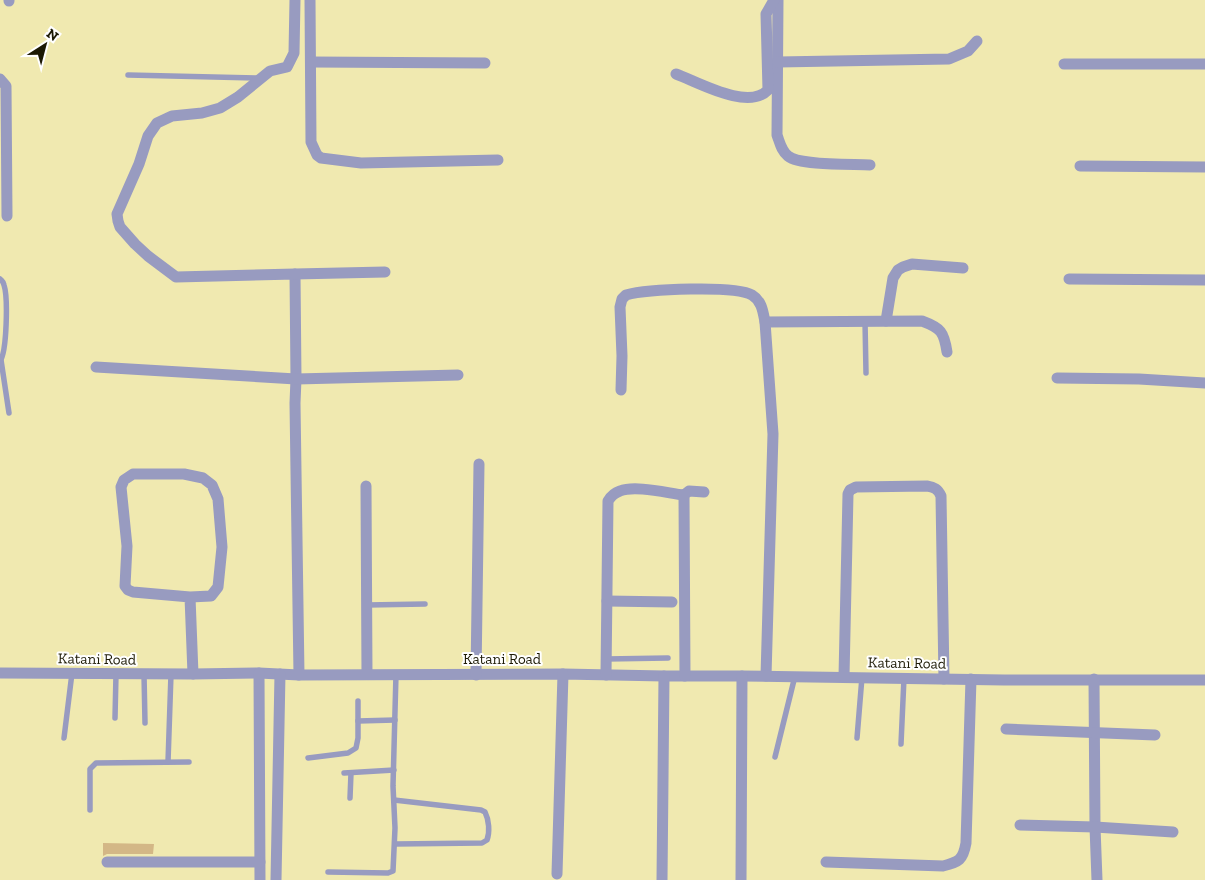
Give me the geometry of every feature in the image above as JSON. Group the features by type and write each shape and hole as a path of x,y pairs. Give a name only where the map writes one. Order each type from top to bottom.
{"street":[{"path":"295,0 294,53 287,67 270,71 238,97 220,108 202,113 172,116 157,123 148,136 139,164 120,206 117,214 118,222 148,256 176,277 384,272"},
{"path":"310,0 311,142 317,156 361,163 498,160"},
{"path":"676,74 697,81 717,91 736,96 751,98 763,95 768,90 766,14 774,0"},
{"path":"778,0 777,135 781,148 789,157 807,162 870,165"},
{"path":"778,62 949,59 968,51 978,41"},
{"path":"310,62 485,63"},
{"path":"1064,64 1205,64"},
{"path":"0,79 6,86 7,216"},
{"path":"1080,166 1205,167"},
{"path":"886,321 893,278 903,266 912,264 962,268"},
{"path":"295,274 299,675"},
{"path":"1069,279 1205,280"},
{"path":"621,390 620,307 622,299 626,295 669,290 742,291 753,296 761,304 765,322 773,434 766,676"},
{"path":"765,322 922,321 934,326 944,337 947,352"},
{"path":"96,367 296,378 458,375"},
{"path":"1057,378 1139,379 1205,383"},
{"path":"476,675 479,464"},
{"path":"133,474 184,474 203,478 212,485 218,499 222,547 218,587 211,596 190,597 132,592 126,586 126,546 121,487 124,480 133,474"},
{"path":"366,486 367,674"},
{"path":"844,677 848,494 850,490 856,487 927,486 938,490 941,496 944,679"},
{"path":"606,675 608,501 613,494 622,490 632,489 684,495 689,491 704,492"},
{"path":"684,495 685,676"},
{"path":"190,597 193,674"},
{"path":"607,601 672,602"},
{"name":"Katani Road","path":"0,672 116,674 259,673 299,675 564,674 1004,680 1205,680"},
{"path":"259,673 260,880"},
{"path":"276,880 280,674"},
{"path":"557,874 564,674"},
{"path":"662,880 664,676"},
{"path":"741,880 742,676"},
{"path":"826,862 943,866 960,860 966,843 971,679"},
{"path":"1094,679 1095,827 1098,880"},
{"path":"1006,729 1155,735"},
{"path":"1020,825 1173,832"},
{"path":"107,862 260,862"}],"lane":[{"path":"128,75 261,78"},
{"path":"0,279 4,284 6,294 5,350 0,360 9,413"},
{"path":"865,321 866,373"},
{"path":"367,605 425,604"},
{"path":"606,659 668,658"},
{"path":"64,738 72,673"},
{"path":"115,718 116,674"},
{"path":"144,674 145,723"},
{"path":"168,762 171,674"},
{"path":"328,872 388,873 393,871 395,844 396,674"},
{"path":"775,757 795,676"},
{"path":"857,738 862,677"},
{"path":"901,744 904,678"},
{"path":"308,758 348,753 356,748 358,738 358,701"},
{"path":"358,721 395,720"},
{"path":"90,810 90,769 96,763 190,762"},
{"path":"350,798 347,773 394,770"},
{"path":"394,800 486,812 489,836 482,843 395,844"}],"building":[{"path":"103,843 154,844 153,854 107,854 103,856"}]}
